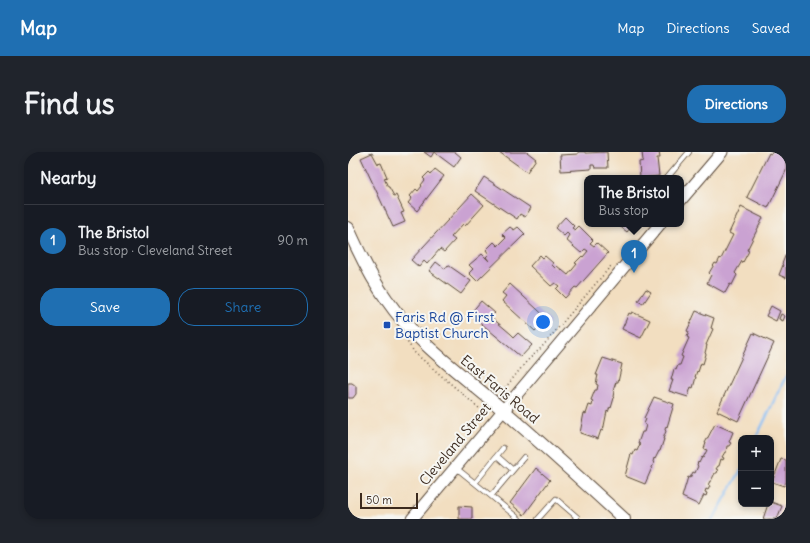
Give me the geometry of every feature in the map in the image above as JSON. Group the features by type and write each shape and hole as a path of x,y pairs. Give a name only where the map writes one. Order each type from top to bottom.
{"main road":[{"name":"East Faris Road","path":"348,228 360,255 375,281 387,300 402,319 437,355 503,410 624,519"}],"street":[{"path":"684,196 722,152"},
{"name":"Cleveland Street","path":"412,519 657,227"}],"lane":[{"path":"670,175 689,152"},
{"path":"475,483 503,448"},
{"path":"497,456 513,470"},
{"path":"491,496 524,457"},
{"path":"455,467 519,519"},
{"path":"538,519 556,499 577,517 575,519"}],"path":[{"path":"498,391 506,387 526,362 541,348 610,267 616,264"},
{"path":"401,332 415,353 480,410"}],"building":[{"path":"424,152 434,152 431,157"},
{"path":"434,152 455,152 461,157 454,167"},
{"path":"499,152 527,152 536,159 527,172"},
{"path":"578,152 607,152 608,168 595,168 594,165 591,165 591,169 561,171 560,155 578,154"},
{"path":"642,152 659,152 660,158 657,158 659,175 640,175 639,162 643,161"},
{"path":"772,152 786,152 786,171 768,208 747,197 769,153 771,154"},
{"path":"372,153 378,164 381,163 387,177 384,178 388,187 394,196 396,195 404,212 401,213 405,222 393,227 361,158"},
{"path":"435,169 444,176 417,211 408,203 412,198 410,196 416,189 418,191 422,186 421,185 425,180 423,178 429,172 431,174"},
{"path":"484,177 531,208 525,217 520,214 517,219 475,191"},
{"path":"472,194 484,205 465,226 463,224 451,237 455,240 444,252 440,249 427,264 424,261 419,267 411,260"},
{"path":"741,207 763,218 747,250 749,251 735,273 737,275 732,285 730,284 725,293 707,283 711,275 709,273 715,263 717,264 720,258 721,259 733,235 729,233"},
{"path":"565,217 574,226 572,228 575,230 579,226 593,240 590,243 594,246 597,243 608,253 577,288 575,287 565,298 556,289 559,286 555,283 551,286 530,266 540,255 543,258 545,256 553,263 552,265 555,268 557,266 568,275 577,264 575,263 588,251 585,249 581,253 566,240 569,235 567,233 564,236 555,228"},
{"path":"510,227 514,230 518,227 525,234 477,281 469,273 473,269 469,265 482,254 489,261 486,257 489,254 486,250 494,242 498,246 506,238 502,234"},
{"path":"621,227 631,227 627,232"},
{"path":"786,254 786,278 779,275"},
{"path":"436,262 445,269 448,265 471,281 461,294 429,271"},
{"path":"510,284 551,322 543,330 539,327 535,331 502,301 506,296 502,293"},
{"path":"646,289 651,292 643,304 638,301"},
{"path":"481,301 495,313 491,317 514,337 518,333 532,345 521,357 470,314"},
{"path":"771,306 780,311 776,321 766,316"},
{"path":"696,311 714,318 711,328 713,329 706,345 706,354 703,364 701,363 698,372 697,371 693,388 691,387 688,397 669,391 673,380 671,380 674,369 676,370 678,365 680,365 683,357 681,356 689,338 687,337 689,332 687,331"},
{"path":"632,312 650,320 641,338 622,329 629,313 631,314"},
{"path":"781,314 785,316 783,321 779,319"},
{"path":"753,333 774,343 738,421 717,411"},
{"path":"603,358 622,364 618,382 616,382 613,391 614,398 611,408 610,407 608,412 607,411 603,431 601,430 598,439 580,433 584,413 586,414 589,405 592,406 593,401 591,400 595,390 597,390 598,385 596,384 598,375 596,375"},
{"path":"348,383 352,383 356,386 356,394 353,398 348,398"},
{"path":"654,397 674,404 667,427 666,426 660,451 655,459 654,458 654,463 645,484 625,476 631,454 633,455 635,450 637,451 640,444 638,443 646,425 644,424 646,419 644,418"},
{"path":"715,424 733,432 729,442 731,443 727,446 726,452 722,457 724,458 723,460 721,459 719,466 716,469 718,470 717,473 715,473 710,481 708,485 710,486 705,492 707,493 706,496 704,495 699,505 682,497 688,477 690,478 693,472 695,473 698,462 699,463 702,457 703,458 707,450 704,449 705,443"},
{"path":"781,459 786,460 786,482 784,486 774,483 774,477"},
{"path":"536,468 550,480 524,515 510,503"},
{"path":"774,503 782,506 777,519 763,519 767,507 774,507"},
{"path":"459,506 472,507 472,519 459,519"}],"waterway":[{"path":"757,435 786,376"},
{"path":"712,519 740,471"}],"place":[{"name":"The Bristol","path":"634,273"},
{"name":"Faris Rd @ First Baptist Church","path":"387,325"}]}
